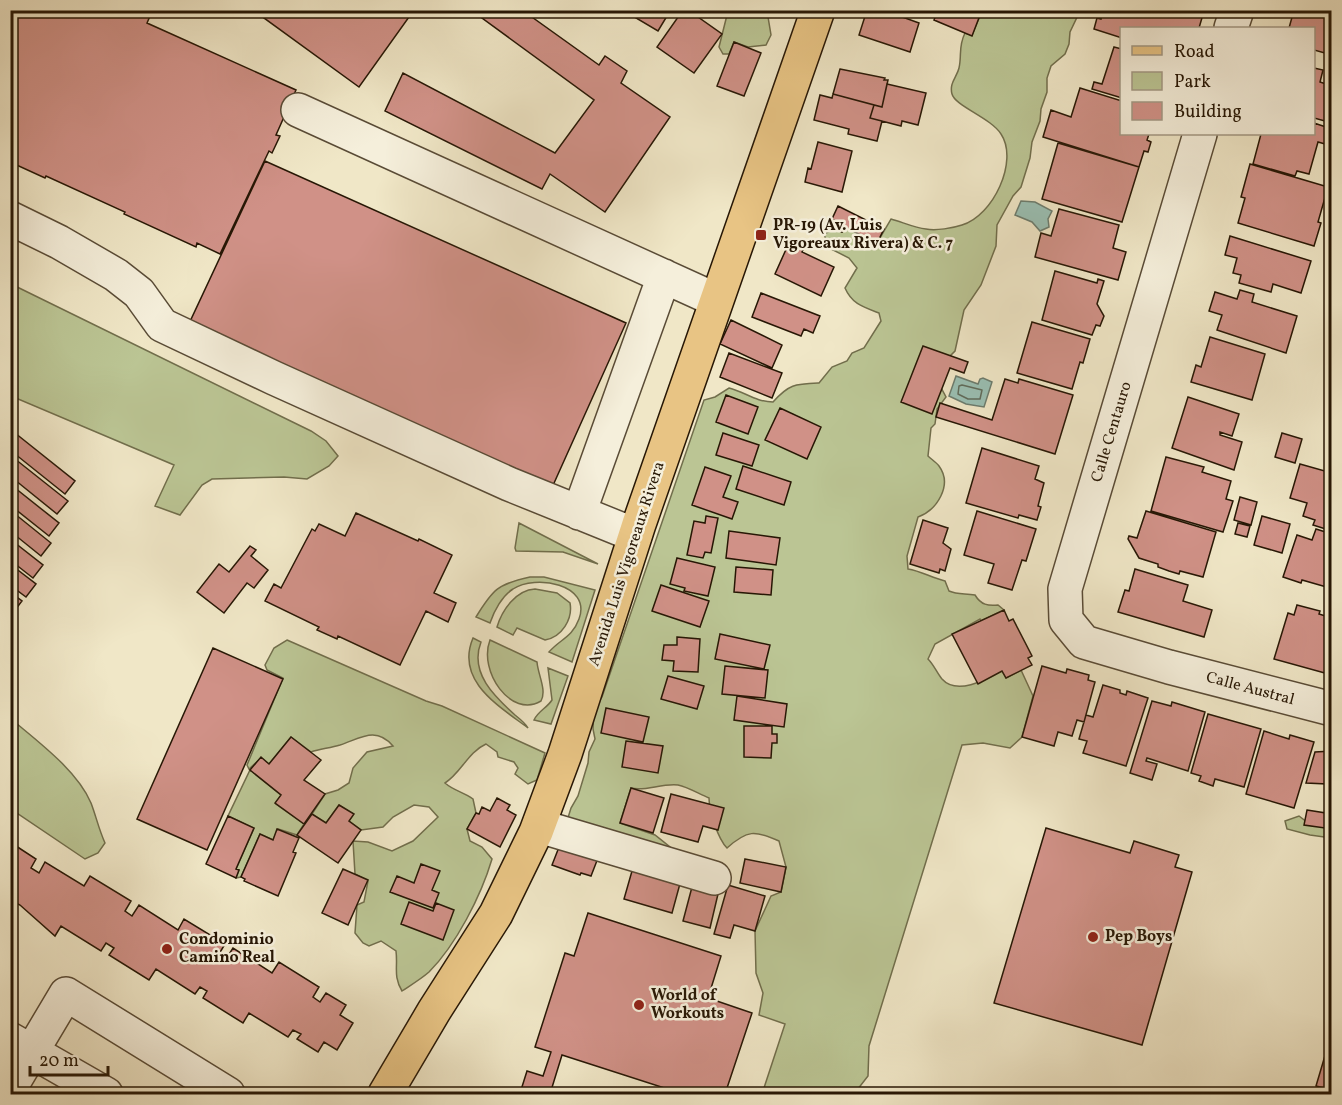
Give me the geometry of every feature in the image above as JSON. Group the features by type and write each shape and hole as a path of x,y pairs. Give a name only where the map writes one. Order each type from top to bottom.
{"main road":[{"name":"Avenida Luis Vigoreaux Rivera","path":"386,1095 434,1011 496,914 539,826 565,754 635,535 818,10"}],"street":[{"path":"1232,27 1237,10"},
{"path":"298,110 716,300"},
{"name":"Calle Centauro","path":"1168,667 1084,642 1066,620 1065,589 1200,135"},
{"path":"10,218 59,242 116,275 140,293 162,325 488,475 635,535"},
{"path":"579,513 664,276"},
{"name":"Calle Austral","path":"1168,667 1332,709"},
{"path":"539,826 714,878"},
{"path":"10,1088 21,1045 66,994 228,1095"},
{"path":"21,1045 106,1095"}],"green space":[{"path":"728,11 757,11 768,17 771,35 766,45 748,47 734,42 729,54 723,54 719,47"},
{"path":"982,11 1080,11 1070,32 1065,54 1051,66 1040,121 1032,142 1030,158 1021,187 1013,196 997,225 996,246 981,285 964,310 955,351 946,360 938,382 946,397 937,409 935,424 931,428 928,456 943,473 944,489 937,503 918,517 907,556 908,569 945,581 949,591 975,595 982,603 998,605 1004,610 981,621 980,619 935,644 928,659 942,679 948,684 964,686 980,682 1002,671 1006,678 1021,670 1033,696 1022,737 1010,748 983,743 962,745 869,1046 868,1076 854,1094 762,1094 785,1024 759,1015 763,993 756,973 755,931 771,896 781,892 786,867 779,841 764,835 752,834 740,838 727,848 715,825 709,798 678,785 631,788 620,823 655,835 670,847 671,854 567,821 578,796 589,752 595,739 594,709 602,697 704,400 715,397 729,388 773,402 788,388 819,383 832,367 847,361 852,353 864,348 881,321 879,313 859,304 851,298 845,288 857,268 849,258 831,249 824,235 833,228 842,232 845,227 877,243 891,219 930,230 962,225 984,211 1000,186 1007,158 1006,145 1001,134 990,123 955,99 951,90 959,68 963,38 965,33 972,35"},
{"path":"11,284 311,431 326,441 338,456 329,466 307,479 284,477 212,479 202,485 180,515 155,506 174,465 11,396"},
{"path":"519,523 598,564 563,552 516,551"},
{"path":"530,577 544,577 595,590 572,662 549,652 569,634 579,619 581,607 577,597 570,590 547,583 534,582 523,585 513,589 505,596 490,623 476,617 497,589 510,582"},
{"path":"535,589 557,593 570,603 570,615 561,631 545,640 517,628 513,635 497,627 502,614 516,597"},
{"path":"473,638 481,642 478,664 486,683 528,728 493,701 475,680 470,667 469,653"},
{"path":"287,640 545,753 537,780 528,784 515,774 518,768 514,762 498,757 497,752 486,744 474,752 456,774 445,783 473,799 476,813 467,829 470,841 482,847 492,859 474,904 449,948 429,972 402,991 397,976 396,951 381,941 369,946 363,943 355,933 357,905 364,902 368,881 355,874 353,841 368,842 392,851 413,841 438,817 429,807 414,805 393,817 383,827 361,830 349,821 353,814 339,805 326,823 312,814 325,794 349,783 353,768 367,752 393,746 380,736 368,735 311,752 291,737 269,764 261,758 249,769 247,765 283,678 267,670 265,665 274,648"},
{"path":"490,640 537,662 543,687 541,701 530,705 519,703 509,698 500,689 489,665"},
{"path":"548,668 568,676 551,724 534,720 552,700"},
{"path":"10,718 55,757 85,791 105,843 98,853 85,859 11,809"},
{"path":"250,770 281,795 276,804 304,824 297,835 278,829 273,840 260,834 241,877 236,878 239,870 236,869 254,828 228,816"},
{"path":"1299,816 1307,822 1331,826 1331,838 1287,829 1285,821"}],"water":[{"path":"1021,201 1035,202 1052,211 1048,219 1049,227 1040,231 1032,222 1015,215"},
{"path":"956,376 978,384 983,378 992,382 984,407 966,404 949,396"}],"building":[{"path":"10,10 143,10 142,12 150,16 147,23 296,90 276,135 280,136 272,153 269,151 220,254 197,243 196,247 124,214 125,212 10,162"},
{"path":"253,10 414,10 359,87"},
{"path":"471,10 522,10 599,65 605,56 627,71 621,83 670,117 605,212 550,174 542,189 385,111 403,73 555,153 594,100"},
{"path":"634,10 674,10 670,17 667,16 658,31 631,15"},
{"path":"683,10 688,10 722,34 694,73 657,47"},
{"path":"761,10 782,10 779,17"},
{"path":"867,10 883,10 919,23 910,52 859,35"},
{"path":"938,10 982,10 972,36 934,20"},
{"path":"1103,10 1204,11 1199,27 1120,27 1120,37 1094,29 1097,18 1101,19"},
{"path":"1294,10 1332,10 1332,55 1315,50 1315,27 1289,27"},
{"path":"734,42 761,53 744,96 717,86"},
{"path":"1114,47 1120,48 1120,97 1092,89 1094,82 1102,84"},
{"path":"1315,68 1323,70 1320,82 1332,86 1332,123 1315,118"},
{"path":"840,69 888,80 882,107 833,94"},
{"path":"887,84 926,93 918,125 902,121 901,126 870,118 874,105 882,107"},
{"path":"1080,88 1120,100 1120,135 1149,135 1147,140 1151,142 1148,152 1144,151 1139,167 1043,137 1051,110 1071,117"},
{"path":"833,94 874,105 870,118 882,121 877,141 848,134 849,129 814,120 820,95 832,98"},
{"path":"1315,123 1332,129 1332,146 1318,142 1309,174 1297,171 1295,176 1253,164 1261,135 1315,135"},
{"path":"818,142 852,151 842,192 805,182"},
{"path":"1058,143 1139,167 1122,222 1042,199"},
{"path":"265,161 626,323 550,492 187,328"},
{"path":"1250,164 1328,187 1314,246 1238,223 1245,198 1241,197"},
{"path":"838,206 884,229 877,243 845,227 842,232 833,228 836,221 832,219"},
{"path":"1059,209 1119,225 1113,248 1126,252 1118,280 1035,257 1041,233 1051,236"},
{"path":"1230,236 1311,261 1301,293 1273,284 1271,292 1239,283 1241,275 1233,273 1237,258 1225,255"},
{"path":"793,242 804,248 802,252 834,267 821,296 775,274 788,245 790,246"},
{"path":"1055,271 1097,283 1098,279 1104,281 1097,304 1104,316 1100,326 1096,325 1092,335 1042,320"},
{"path":"1240,290 1254,294 1252,302 1297,316 1286,353 1217,330 1222,315 1209,311 1215,292 1237,299"},
{"path":"761,293 820,316 813,333 804,329 801,336 752,317"},
{"path":"731,320 782,345 772,368 720,344"},
{"path":"1032,322 1090,339 1072,389 1017,373"},
{"path":"1210,337 1265,354 1252,400 1191,382 1196,365 1201,367"},
{"path":"923,346 968,362 964,373 950,368 932,414 901,402"},
{"path":"729,353 782,373 772,398 720,377"},
{"path":"1005,379 1018,383 1019,379 1073,395 1055,454 936,417 940,403 992,420"},
{"path":"726,395 758,407 748,434 716,422"},
{"path":"1188,397 1239,414 1232,436 1220,432 1220,435 1242,442 1234,470 1172,448"},
{"path":"780,408 821,427 807,459 765,440"},
{"path":"10,429 75,481 65,494 10,450"},
{"path":"723,433 759,445 752,466 716,455"},
{"path":"1282,433 1302,439 1295,463 1275,457"},
{"path":"1332,445 1332,466 1326,464"},
{"path":"982,448 1039,466 1035,479 1044,483 1037,520 1019,515 1018,518 966,503"},
{"path":"10,455 68,501 57,514 10,476"},
{"path":"1166,457 1204,467 1202,472 1231,481 1226,499 1233,501 1223,532 1151,511"},
{"path":"1300,464 1332,473 1332,531 1313,525 1315,520 1303,516 1307,503 1290,498"},
{"path":"743,466 791,482 784,505 736,489"},
{"path":"705,467 731,476 723,497 738,502 732,519 692,505"},
{"path":"10,484 59,523 49,536 10,505"},
{"path":"1240,497 1257,502 1251,525 1234,520"},
{"path":"10,510 51,543 41,556 10,531"},
{"path":"977,511 1036,529 1026,561 1022,560 1012,590 988,583 994,564 964,555"},
{"path":"1146,511 1216,532 1203,577 1180,571 1179,574 1139,558 1128,539 1129,536 1137,538"},
{"path":"356,513 452,555 434,593 456,603 448,622 426,611 400,665 338,636 337,639 317,630 319,627 265,601 274,584 281,588 312,529 315,531 319,524 345,536"},
{"path":"706,516 718,518 711,553 705,552 703,558 687,555 694,521 705,523"},
{"path":"1262,516 1290,524 1282,553 1254,545"},
{"path":"923,520 948,528 943,543 951,549 945,571 940,569 939,573 910,564"},
{"path":"1238,523 1250,526 1247,537 1235,534"},
{"path":"1316,529 1332,534 1332,603 1326,601 1330,588 1283,577 1297,535 1312,540"},
{"path":"729,531 780,538 776,565 726,558"},
{"path":"10,539 43,565 33,578 10,560"},
{"path":"250,546 256,550 251,556 268,570 254,588 247,583 224,613 197,592 219,564 229,572"},
{"path":"677,558 715,567 708,596 684,591 685,588 670,584"},
{"path":"10,564 36,584 26,597 10,585"},
{"path":"736,567 773,570 771,595 734,592"},
{"path":"1135,569 1188,585 1183,601 1212,610 1204,637 1118,612 1125,590 1129,591"},
{"path":"661,585 709,601 700,627 652,611"},
{"path":"10,592 22,601 12,614 10,613"},
{"path":"1297,605 1320,611 1319,614 1332,618 1332,675 1274,659 1288,613 1294,615"},
{"path":"1004,610 1009,621 1013,619 1032,656 1028,658 1032,665 1006,678 1002,671 978,684 952,634"},
{"path":"720,634 770,645 764,669 715,659"},
{"path":"677,637 700,639 698,672 673,671 674,661 662,660 664,645 677,645"},
{"path":"213,648 283,679 207,850 137,819"},
{"path":"725,666 768,670 765,698 722,694"},
{"path":"1042,666 1066,673 1067,669 1089,675 1088,680 1095,682 1084,722 1077,720 1072,736 1058,732 1054,746 1022,737"},
{"path":"668,676 704,686 697,709 661,699"},
{"path":"1103,685 1120,690 1120,693 1126,695 1127,691 1148,698 1126,766 1083,753 1087,741 1079,739 1086,715 1093,717"},
{"path":"737,696 787,704 784,727 734,720"},
{"path":"1152,701 1171,706 1172,702 1205,712 1188,771 1147,758 1146,761 1157,764 1152,780 1130,773"},
{"path":"606,708 649,717 643,742 601,733"},
{"path":"1208,714 1261,729 1244,787 1215,779 1213,786 1199,781 1201,776 1191,773"},
{"path":"744,726 772,726 772,734 777,734 777,743 772,743 771,758 744,757"},
{"path":"1264,731 1289,739 1290,735 1314,742 1294,808 1246,794"},
{"path":"291,737 321,760 304,780 325,794 304,824 275,803 281,795 250,770 261,757 269,764"},
{"path":"626,741 663,746 658,773 622,767"},
{"path":"1332,751 1332,811 1329,810 1327,784 1306,783 1315,752"},
{"path":"631,788 664,798 653,833 620,823"},
{"path":"671,794 724,808 718,830 703,826 698,842 661,832"},
{"path":"497,798 510,805 507,810 516,815 500,847 467,829 476,813 479,814 482,807 490,811"},
{"path":"339,805 354,814 349,821 361,830 338,863 297,835 312,814 326,823"},
{"path":"1307,810 1332,814 1332,829 1304,825"},
{"path":"228,816 254,828 236,869 239,870 236,878 206,864"},
{"name":"Pep Boys","path":"1046,828 1130,853 1134,841 1179,855 1175,867 1192,872 1142,1045 994,1003"},
{"path":"277,829 299,838 293,852 296,853 278,896 244,881 245,879 241,877 260,834 273,840"},
{"path":"561,842 598,858 591,876 581,873 580,875 552,865"},
{"name":"Condominio Camino Real","path":"16,846 36,859 31,868 39,873 45,862 84,886 90,876 131,901 125,911 132,916 139,905 178,930 184,919 225,944 219,954 226,959 233,948 272,973 279,962 319,987 313,997 320,1002 326,993 346,1005 340,1015 353,1023 337,1050 324,1042 318,1052 297,1039 301,1034 293,1030 288,1037 249,1013 243,1023 203,998 207,991 200,987 195,994 156,969 149,980 109,955 114,948 106,943 101,951 61,926 55,936 20,905 10,901 10,855"},
{"path":"745,859 786,867 781,892 740,883"},
{"path":"421,864 440,871 432,890 439,893 433,908 390,892 397,876 414,883"},
{"path":"634,864 681,880 672,913 624,899"},
{"path":"343,869 368,880 348,925 322,913"},
{"path":"728,885 765,896 755,931 734,925 730,938 714,934"},
{"path":"692,887 718,894 710,928 683,921"},
{"path":"409,902 433,911 436,903 454,910 443,940 401,924"},
{"name":"World of Workouts","path":"588,913 721,956 708,998 752,1013 725,1094 683,1094 562,1055 550,1094 535,1094 521,1090 527,1071 543,1076 551,1052 535,1047 565,953 574,956"},
{"path":"1332,994 1332,1020 1325,1018"},
{"path":"1332,1032 1332,1090 1316,1086"}],"place":[{"name":"PR-19 (Av. Luis Vigoreaux Rivera) & C. 7","path":"761,235"},
{"name":"Pep Boys","path":"1093,937"},
{"name":"Condominio Camino Real","path":"167,949"},
{"name":"World of Workouts","path":"639,1005"}]}
